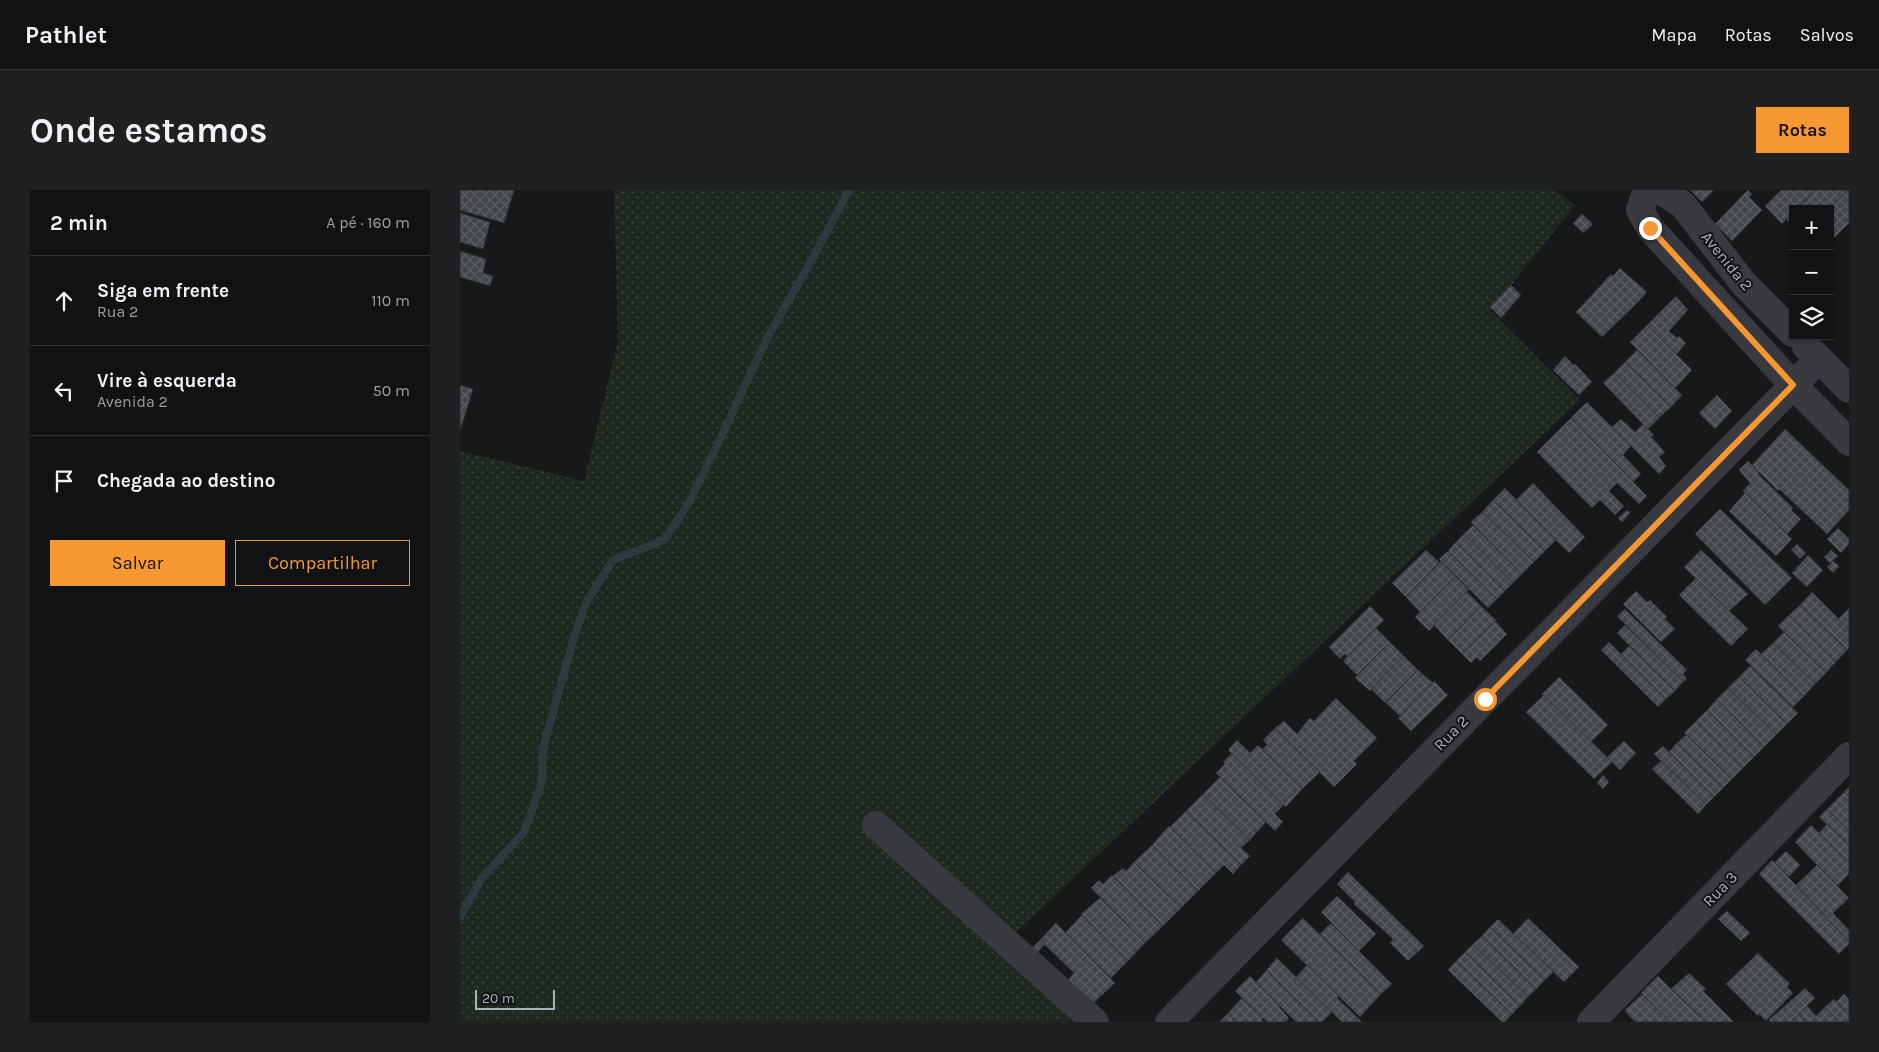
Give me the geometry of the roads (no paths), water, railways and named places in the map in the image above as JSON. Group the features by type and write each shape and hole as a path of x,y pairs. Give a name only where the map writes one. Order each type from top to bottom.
{"street":[{"name":"Avenida 2","path":"1654,190 1645,195 1640,210 1650,228 1793,385 1849,442"},
{"name":"Avenida 2","path":"1660,190 1683,205 1744,284 1789,329"},
{"path":"1800,340 1849,389"},
{"name":"Rua 2","path":"1169,1022 1819,359"},
{"name":"Rua 3","path":"1591,1022 1849,756"},
{"path":"876,826 1095,1022"}],"waterway":[{"path":"460,917 482,878 524,832 542,782 543,748 575,634 587,601 613,560 664,540 687,506 766,340 849,190"}]}
